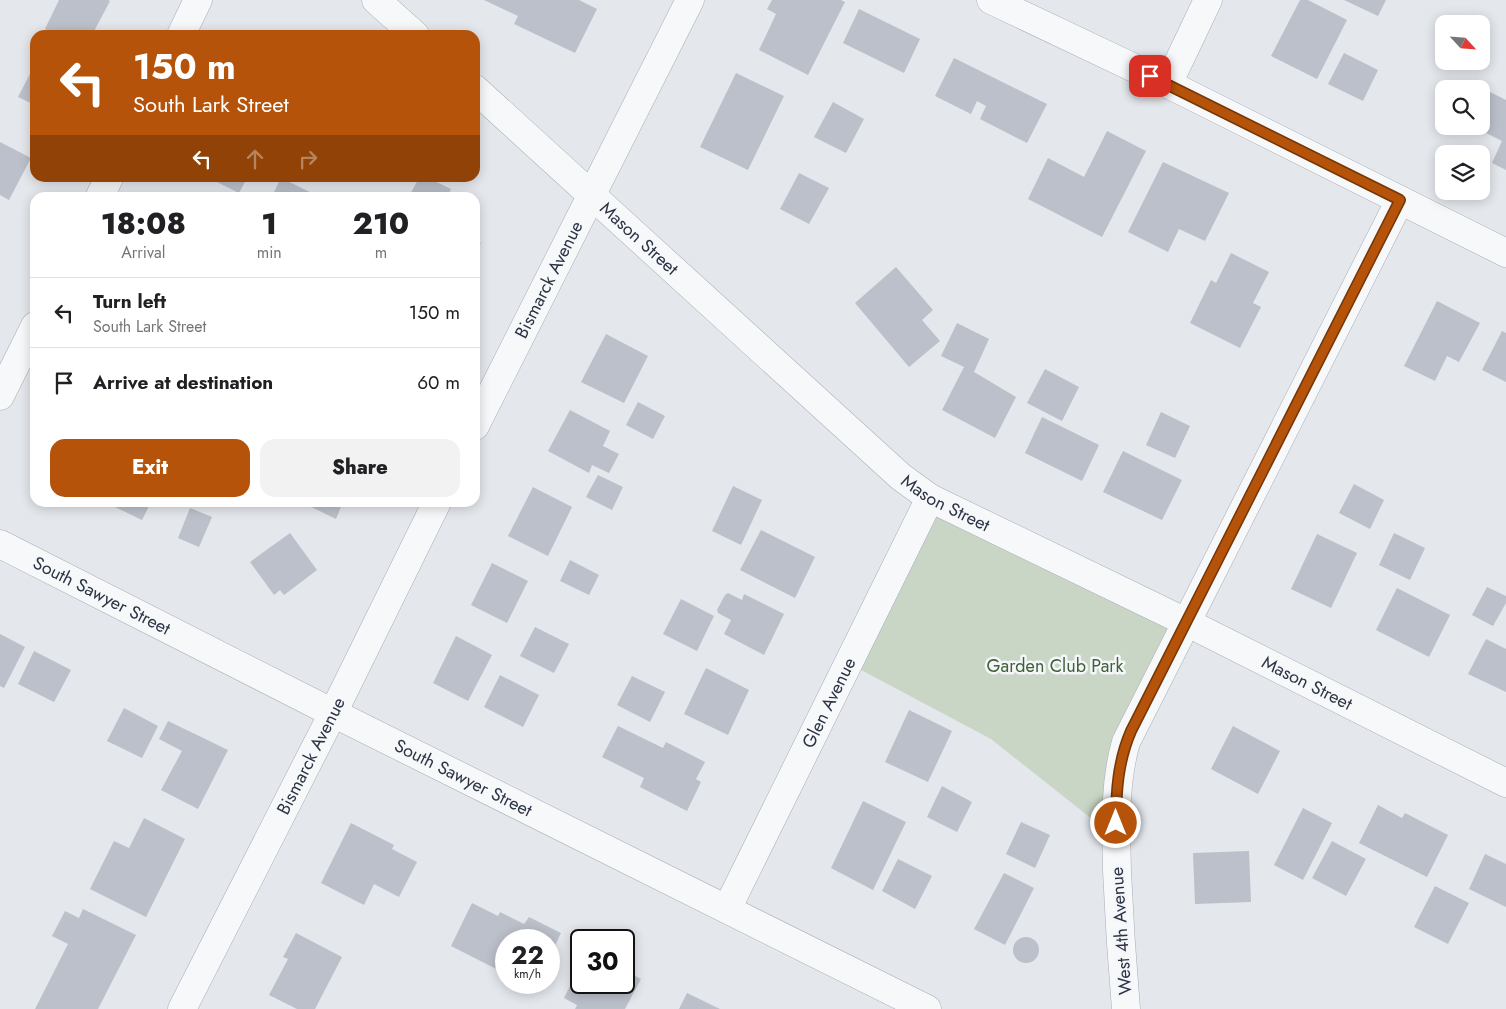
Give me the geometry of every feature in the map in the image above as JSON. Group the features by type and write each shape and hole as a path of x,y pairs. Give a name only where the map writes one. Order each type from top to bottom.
{"street":[{"path":"183,30 198,0"},
{"path":"376,0 409,30"},
{"name":"Bismarck Avenue","path":"480,416 690,0"},
{"path":"991,0 1168,84 1506,253"},
{"path":"1168,84 1208,0"},
{"name":"Mason Street","path":"480,94 901,477 930,498 1186,622 1506,783"},
{"name":"West 4th Avenue","path":"1126,1009 1116,847 1116,793 1120,764 1126,742 1400,200"},
{"path":"0,396 30,336"},
{"name":"Glen Avenue","path":"727,908 930,498"},
{"name":"Bismarck Avenue","path":"182,1009 333,713 435,507"},
{"name":"South Sawyer Street","path":"0,544 333,713 928,1009"}],"green space":[{"name":"Garden Club Park","path":"930,498 1186,622 1136,721 1116,838 991,739 848,663"}],"building":[{"path":"59,0 110,1 95,30 45,29"},
{"path":"484,0 579,0 597,9 575,53 514,24 518,16"},
{"path":"772,0 841,0 845,2 808,75 759,50 776,14 767,9"},
{"path":"1300,0 1308,0 1347,20 1317,79 1271,56"},
{"path":"1344,0 1386,0 1378,16"},
{"path":"859,9 920,39 904,73 843,43"},
{"path":"1344,53 1378,70 1363,101 1328,84"},
{"path":"954,58 1047,104 1027,143 980,119 986,106 977,101 971,114 935,96"},
{"path":"736,73 784,96 748,170 700,147"},
{"path":"30,74 30,103 18,97"},
{"path":"1490,92 1506,100 1506,170 1492,163 1502,141 1490,135"},
{"path":"833,102 864,119 846,153 814,137"},
{"path":"1107,131 1146,151 1102,237 1028,199 1048,158 1084,177"},
{"path":"0,142 30,157 30,160 9,200 0,195"},
{"path":"1163,162 1229,193 1205,241 1179,229 1168,252 1128,232"},
{"path":"799,173 829,188 809,224 780,209"},
{"path":"217,182 245,182 240,192"},
{"path":"279,182 289,182 310,192 274,192"},
{"path":"417,182 436,182 451,189 450,192 411,192"},
{"path":"1231,253 1269,272 1253,303 1261,307 1240,348 1190,323 1211,280 1216,283"},
{"path":"896,267 933,310 922,320 940,341 909,367 855,303"},
{"path":"1437,301 1480,323 1459,362 1447,356 1435,381 1404,366"},
{"path":"957,323 989,339 974,372 1016,397 995,438 942,410 964,367 941,356"},
{"path":"1502,331 1506,333 1506,382 1482,370"},
{"path":"606,334 648,356 624,403 581,382"},
{"path":"1045,369 1079,387 1062,421 1027,403"},
{"path":"638,402 665,416 653,439 626,425"},
{"path":"570,410 610,431 603,446 619,454 609,473 592,465 589,473 548,451"},
{"path":"1161,412 1190,426 1175,458 1146,445"},
{"path":"1042,417 1099,445 1082,481 1025,453"},
{"path":"1123,451 1182,480 1162,520 1103,492"},
{"path":"598,475 623,487 612,510 586,497"},
{"path":"1354,484 1384,500 1370,529 1339,513"},
{"path":"733,486 762,500 741,545 712,531"},
{"path":"533,487 572,507 548,556 508,536"},
{"path":"115,507 148,507 142,520"},
{"path":"311,507 341,507 336,519"},
{"path":"190,508 212,517 199,547 178,538"},
{"path":"761,530 815,557 795,598 740,570"},
{"path":"290,533 317,570 284,595 280,590 274,595 250,562"},
{"path":"1394,533 1425,548 1410,580 1379,565"},
{"path":"1317,534 1357,553 1331,608 1291,589"},
{"path":"570,560 599,575 589,595 560,581"},
{"path":"492,563 528,581 507,623 471,605"},
{"path":"1487,587 1506,596 1506,603 1493,626 1472,615"},
{"path":"1397,588 1450,615 1429,657 1376,630"},
{"path":"728,593 742,600 744,594 784,614 764,655 724,634 731,620 718,613 717,610"},
{"path":"681,599 714,616 697,651 663,634"},
{"path":"535,627 569,644 554,673 520,656"},
{"path":"0,634 25,647 4,688 0,686"},
{"path":"456,636 492,655 468,701 433,683"},
{"path":"1486,639 1506,649 1506,692 1468,674"},
{"path":"34,651 71,670 54,702 18,684"},
{"path":"706,668 749,690 728,735 684,714"},
{"path":"500,675 539,695 523,727 484,707"},
{"path":"632,676 665,692 650,722 617,705"},
{"path":"124,708 158,726 142,758 107,741"},
{"path":"909,710 952,731 928,782 885,762"},
{"path":"168,721 228,750 198,809 161,790 182,751 159,739"},
{"path":"618,726 663,748 666,742 705,762 696,779 701,782 687,811 640,787 644,778 602,757"},
{"path":"1233,726 1280,751 1258,794 1211,769"},
{"path":"942,786 972,802 957,832 927,817"},
{"path":"863,801 906,822 873,890 831,868"},
{"path":"1378,805 1402,818 1405,813 1448,835 1427,877 1359,843"},
{"path":"1303,808 1332,823 1303,880 1274,865"},
{"path":"144,818 185,839 146,917 90,889 114,841 129,848"},
{"path":"1021,822 1050,835 1035,868 1006,854"},
{"path":"351,823 394,845 392,849 417,862 399,897 374,884 364,905 321,883"},
{"path":"1332,841 1366,859 1346,896 1312,878"},
{"path":"1249,851 1251,902 1195,904 1193,853"},
{"path":"1485,854 1506,864 1506,907 1469,889"},
{"path":"898,859 932,876 915,909 882,891"},
{"path":"1004,873 1034,888 1005,945 974,929"},
{"path":"1435,886 1469,903 1448,944 1414,927"},
{"path":"472,903 498,916 500,912 524,924 529,917 553,929 495,929 495,968 451,946"},
{"path":"83,909 136,935 98,1009 35,1009 68,944 52,936 65,911 79,918"},
{"path":"296,933 342,957 315,1009 297,1009 269,995 288,959 283,957"},
{"path":"1026,937 1035,941 1039,950 1035,959 1026,963 1017,959 1013,950 1017,941"},
{"path":"635,976 641,979 635,990"},
{"path":"570,986 570,994 633,994 625,1009 575,1009 577,1005 564,998"},
{"path":"687,993 720,1009 679,1009"}],"route":[{"path":"1116,823 1116,793 1120,764 1131,731 1400,200 1150,76"}]}
